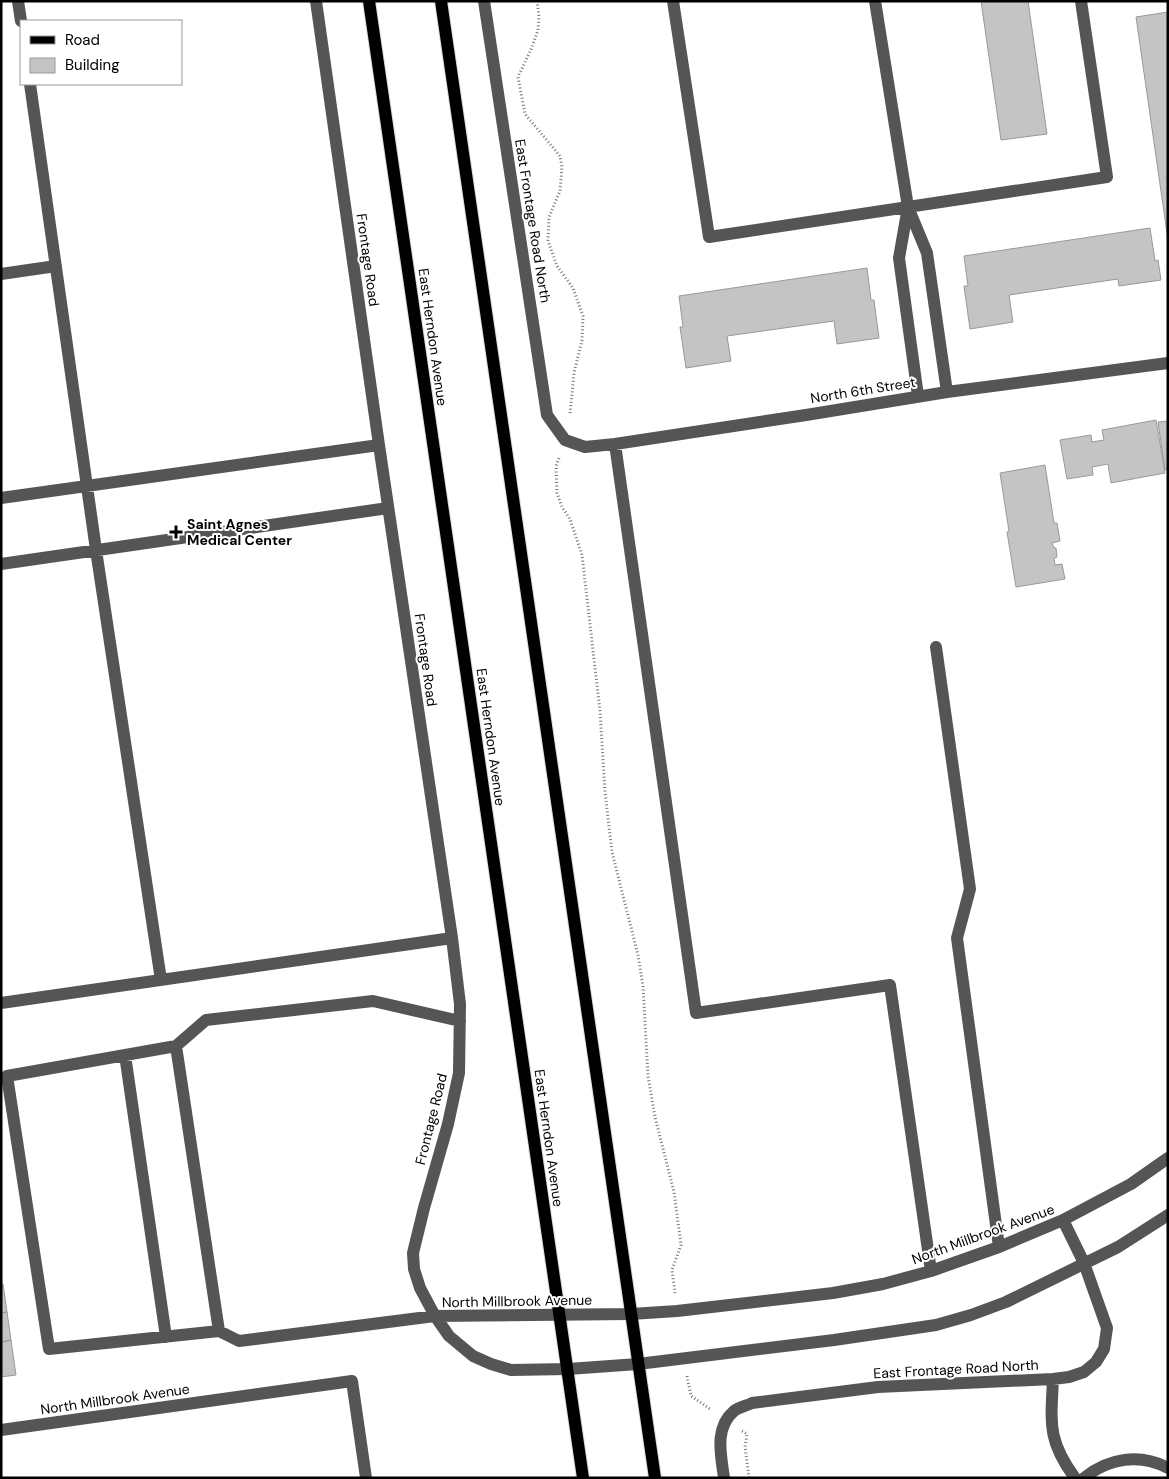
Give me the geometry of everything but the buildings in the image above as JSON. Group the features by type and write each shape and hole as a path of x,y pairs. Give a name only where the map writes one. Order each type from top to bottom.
{"main road":[{"name":"East Herndon Avenue","path":"369,1 583,1478"},
{"path":"441,1 655,1478"}],"street":[{"path":"18,1 21,20"},
{"name":"Frontage Road","path":"316,1 460,1004 458,1073 448,1124 413,1254 414,1269 420,1288 435,1316"},
{"name":"East Frontage Road North","path":"484,1 547,415 565,440"},
{"path":"673,1 709,237 1107,177 1081,1"},
{"path":"876,1 908,207 927,253 947,392"},
{"path":"30,85 86,485 161,980"},
{"path":"908,207 899,258 918,396"},
{"path":"1,274 56,266"},
{"name":"North 6th Street","path":"565,440 585,447 615,444 918,396 1168,363"},
{"path":"615,444 696,1013 890,985 931,1272"},
{"path":"1,498 379,445"},
{"path":"1,564 388,508"},
{"path":"936,647 970,889 957,938 999,1247"},
{"path":"1,1003 452,938"},
{"path":"435,1316 239,1341 219,1331 48,1349 7,1076 176,1046 206,1020 373,1001 460,1021"},
{"path":"176,1046 219,1331"},
{"path":"125,1055 166,1337"},
{"name":"North Millbrook Avenue","path":"435,1316 631,1314 677,1311 833,1293 883,1284 931,1272 999,1247 1063,1220 1131,1184 1168,1158"},
{"name":"North Millbrook Avenue","path":"435,1316 449,1336 473,1356 511,1370 568,1369 638,1364 834,1340 936,1325 1006,1302 1118,1247 1168,1215"},
{"name":"East Frontage Road North","path":"724,1478 720,1434 726,1420 735,1410 752,1403 878,1387 1052,1379 1069,1377 1084,1372 1096,1362 1104,1349 1107,1328 1084,1263 1063,1220"},
{"path":"1052,1379 1051,1424 1055,1443 1062,1460 1075,1478"},
{"name":"North Millbrook Avenue","path":"1,1430 352,1381 366,1478"},
{"path":"1084,1478 1095,1469 1116,1461 1138,1459 1159,1463 1168,1468"}],"path":[{"path":"537,1 540,16 538,30 518,77 525,114 560,156 562,167 560,191 549,217 548,241 557,266 573,288 583,316 582,340 574,373 571,412 565,440 556,466 557,493 562,507 570,519 582,554 600,711 605,792 612,852 638,955 643,986 648,1076 655,1117 674,1192 681,1245 672,1270 677,1311"},
{"path":"684,1358 691,1396"}],"place":[{"name":"Saint Agnes Medical Center","path":"176,532"}]}
